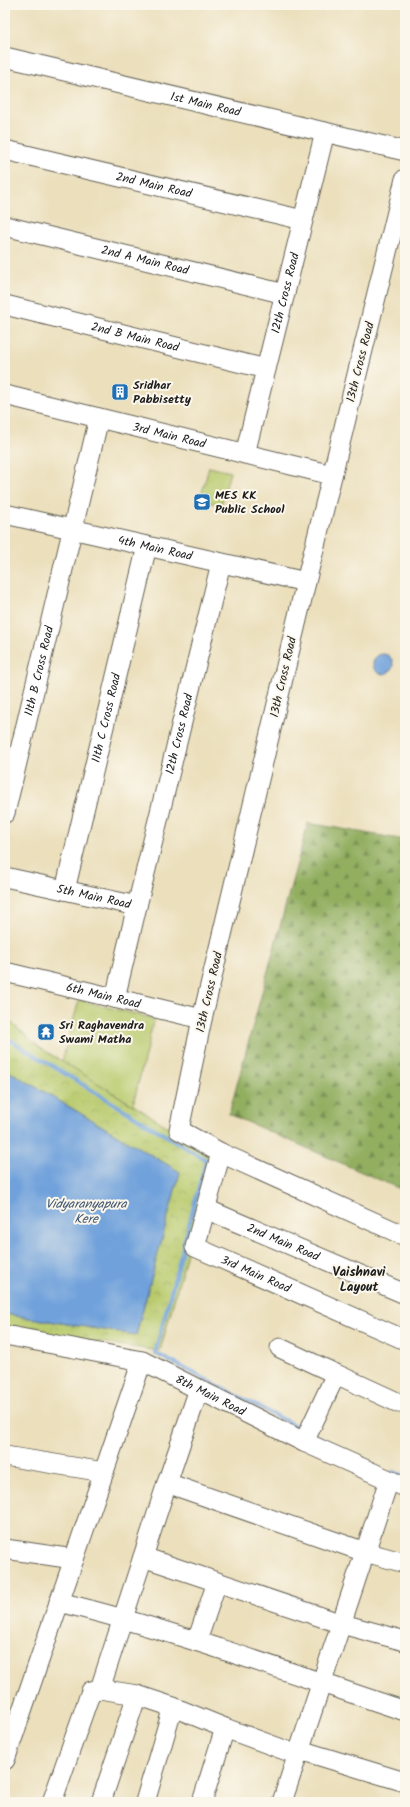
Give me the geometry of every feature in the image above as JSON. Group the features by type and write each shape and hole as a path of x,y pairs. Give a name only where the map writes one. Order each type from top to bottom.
{"street":[{"name":"1st Main Road","path":"5,57 405,151"},
{"name":"12th Cross Road","path":"245,454 325,132"},
{"name":"2nd Main Road","path":"5,150 303,220"},
{"name":"13th Cross Road","path":"221,1153 179,1130 202,1019 306,582 405,179"},
{"name":"2nd A Main Road","path":"5,226 285,294"},
{"name":"2nd B Main Road","path":"5,306 266,369"},
{"name":"3rd Main Road","path":"5,395 332,475"},
{"name":"11th B Cross Road","path":"5,813 99,418"},
{"name":"4th Main Road","path":"5,514 306,582"},
{"name":"11th C Cross Road","path":"65,890 147,546"},
{"name":"12th Cross Road","path":"137,906 221,562"},
{"name":"5th Main Road","path":"5,877 137,906 115,998"},
{"name":"6th Main Road","path":"5,972 202,1019"},
{"name":"3rd Main Road","path":"221,1153 195,1247 405,1340"},
{"path":"221,1153 405,1236"},
{"name":"2nd Main Road","path":"206,1209 405,1294"},
{"name":"8th Main Road","path":"5,1335 142,1361 304,1442 397,1484"},
{"path":"280,1348 399,1403"},
{"path":"5,1760 142,1361"},
{"path":"304,1442 336,1374"},
{"path":"100,1689 199,1389"},
{"path":"5,1456 104,1472"},
{"path":"167,1483 365,1552 405,1563"},
{"path":"282,1802 365,1552 397,1484"},
{"path":"5,1549 74,1559"},
{"path":"143,1557 342,1624 405,1641"},
{"path":"197,1641 217,1582"},
{"path":"59,1602 124,1618 405,1711"},
{"path":"52,1802 90,1692 100,1689 137,1695 173,1707 225,1728 299,1752 405,1782"},
{"path":"100,1802 137,1695"},
{"path":"145,1802 173,1707"},
{"path":"202,1802 225,1728"}],"green space":[{"path":"209,467 230,472 221,505 200,500"},
{"path":"308,823 405,840 405,1191 229,1114"},
{"path":"79,1000 154,1019 133,1105 62,1061"},
{"path":"5,1017 39,1047 214,1155 160,1351 70,1338 5,1326 5,1314 136,1335 180,1172 5,1069"}],"water":[{"path":"383,654 390,657 393,664 390,671 383,674 376,671 373,664 376,657"},
{"name":"Vidyaranyapura Kere","path":"5,1069 180,1172 136,1335 5,1314"}],"waterway":[{"path":"5,1037 206,1160 155,1353 299,1428"},
{"path":"318,1437 332,1444"},
{"path":"393,1472 402,1475"}],"place":[{"name":"Sridhar Pabbisetty","path":"120,392"},
{"name":"MES KK Public School","path":"202,502"},
{"name":"Sri Raghavendra Swami Matha","path":"46,1032"}],"district":[{"name":"Vaishnavi Layout","path":"359,1278"}]}
